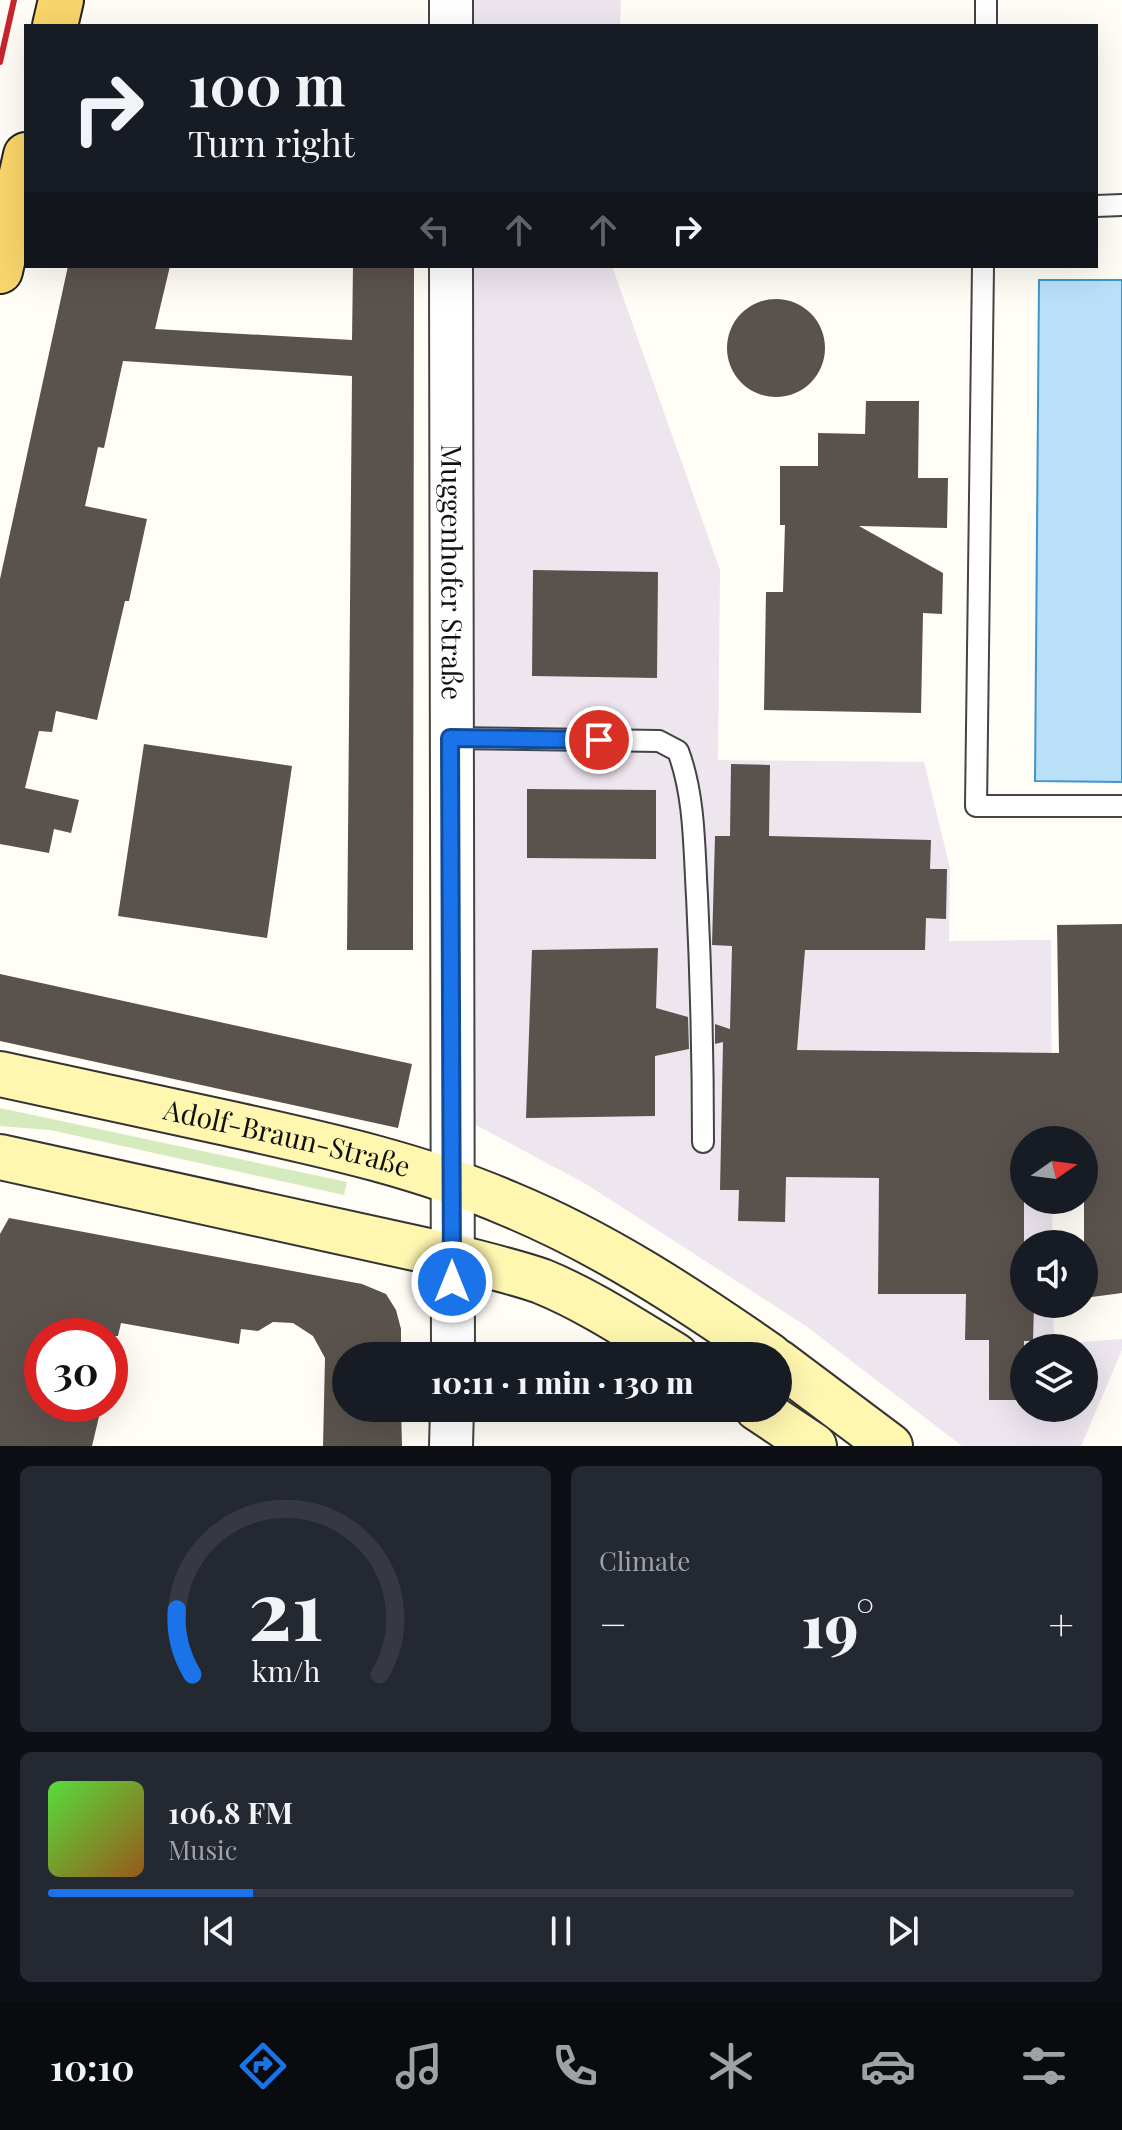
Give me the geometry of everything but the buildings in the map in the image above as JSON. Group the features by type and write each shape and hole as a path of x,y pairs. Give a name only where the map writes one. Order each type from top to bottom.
{"main road":[{"path":"55,24 61,0"},
{"path":"0,271 24,164"},
{"name":"Adolf-Braun-Straße","path":"0,1074 334,1146 452,1181 509,1203 601,1248 709,1312 751,1342"},
{"path":"0,1157 451,1256 555,1287 651,1342"},
{"path":"792,1372 890,1446"},
{"path":"778,1422 814,1446"}],"street":[{"path":"451,0 451,24"},
{"name":"Muggenhofer Straße","path":"451,268 453,1342"},
{"path":"451,1446 452,1422"}],"lane":[{"path":"986,0 986,24"},
{"path":"1098,206 1122,205"},
{"path":"983,268 976,806 1122,806"},
{"path":"450,738 659,741 678,751 686,772 694,837 704,1031 703,1142"}],"shaded area":[{"path":"471,0 621,0 620,24 471,24"},
{"path":"471,268 613,268 720,570 718,760 924,762 950,868 949,941 1051,940 1052,1126 1010,1126 1010,1214 1052,1214 1053,1230 1010,1230 1010,1318 1053,1318 1054,1334 1010,1334 1010,1422 1091,1422 1081,1446 962,1446 806,1326 586,1184 474,1124 471,1114"},
{"path":"1122,1339 1122,1350 1098,1406 1098,1341"}],"green space":[{"path":"0,1108 347,1182 344,1195 50,1130 0,1126"}],"water":[{"path":"1039,280 1122,280 1122,782 1035,781"}],"railway":[{"path":"0,62 14,0"}],"route":[{"path":"452,1282 450,738 599,740"}]}
